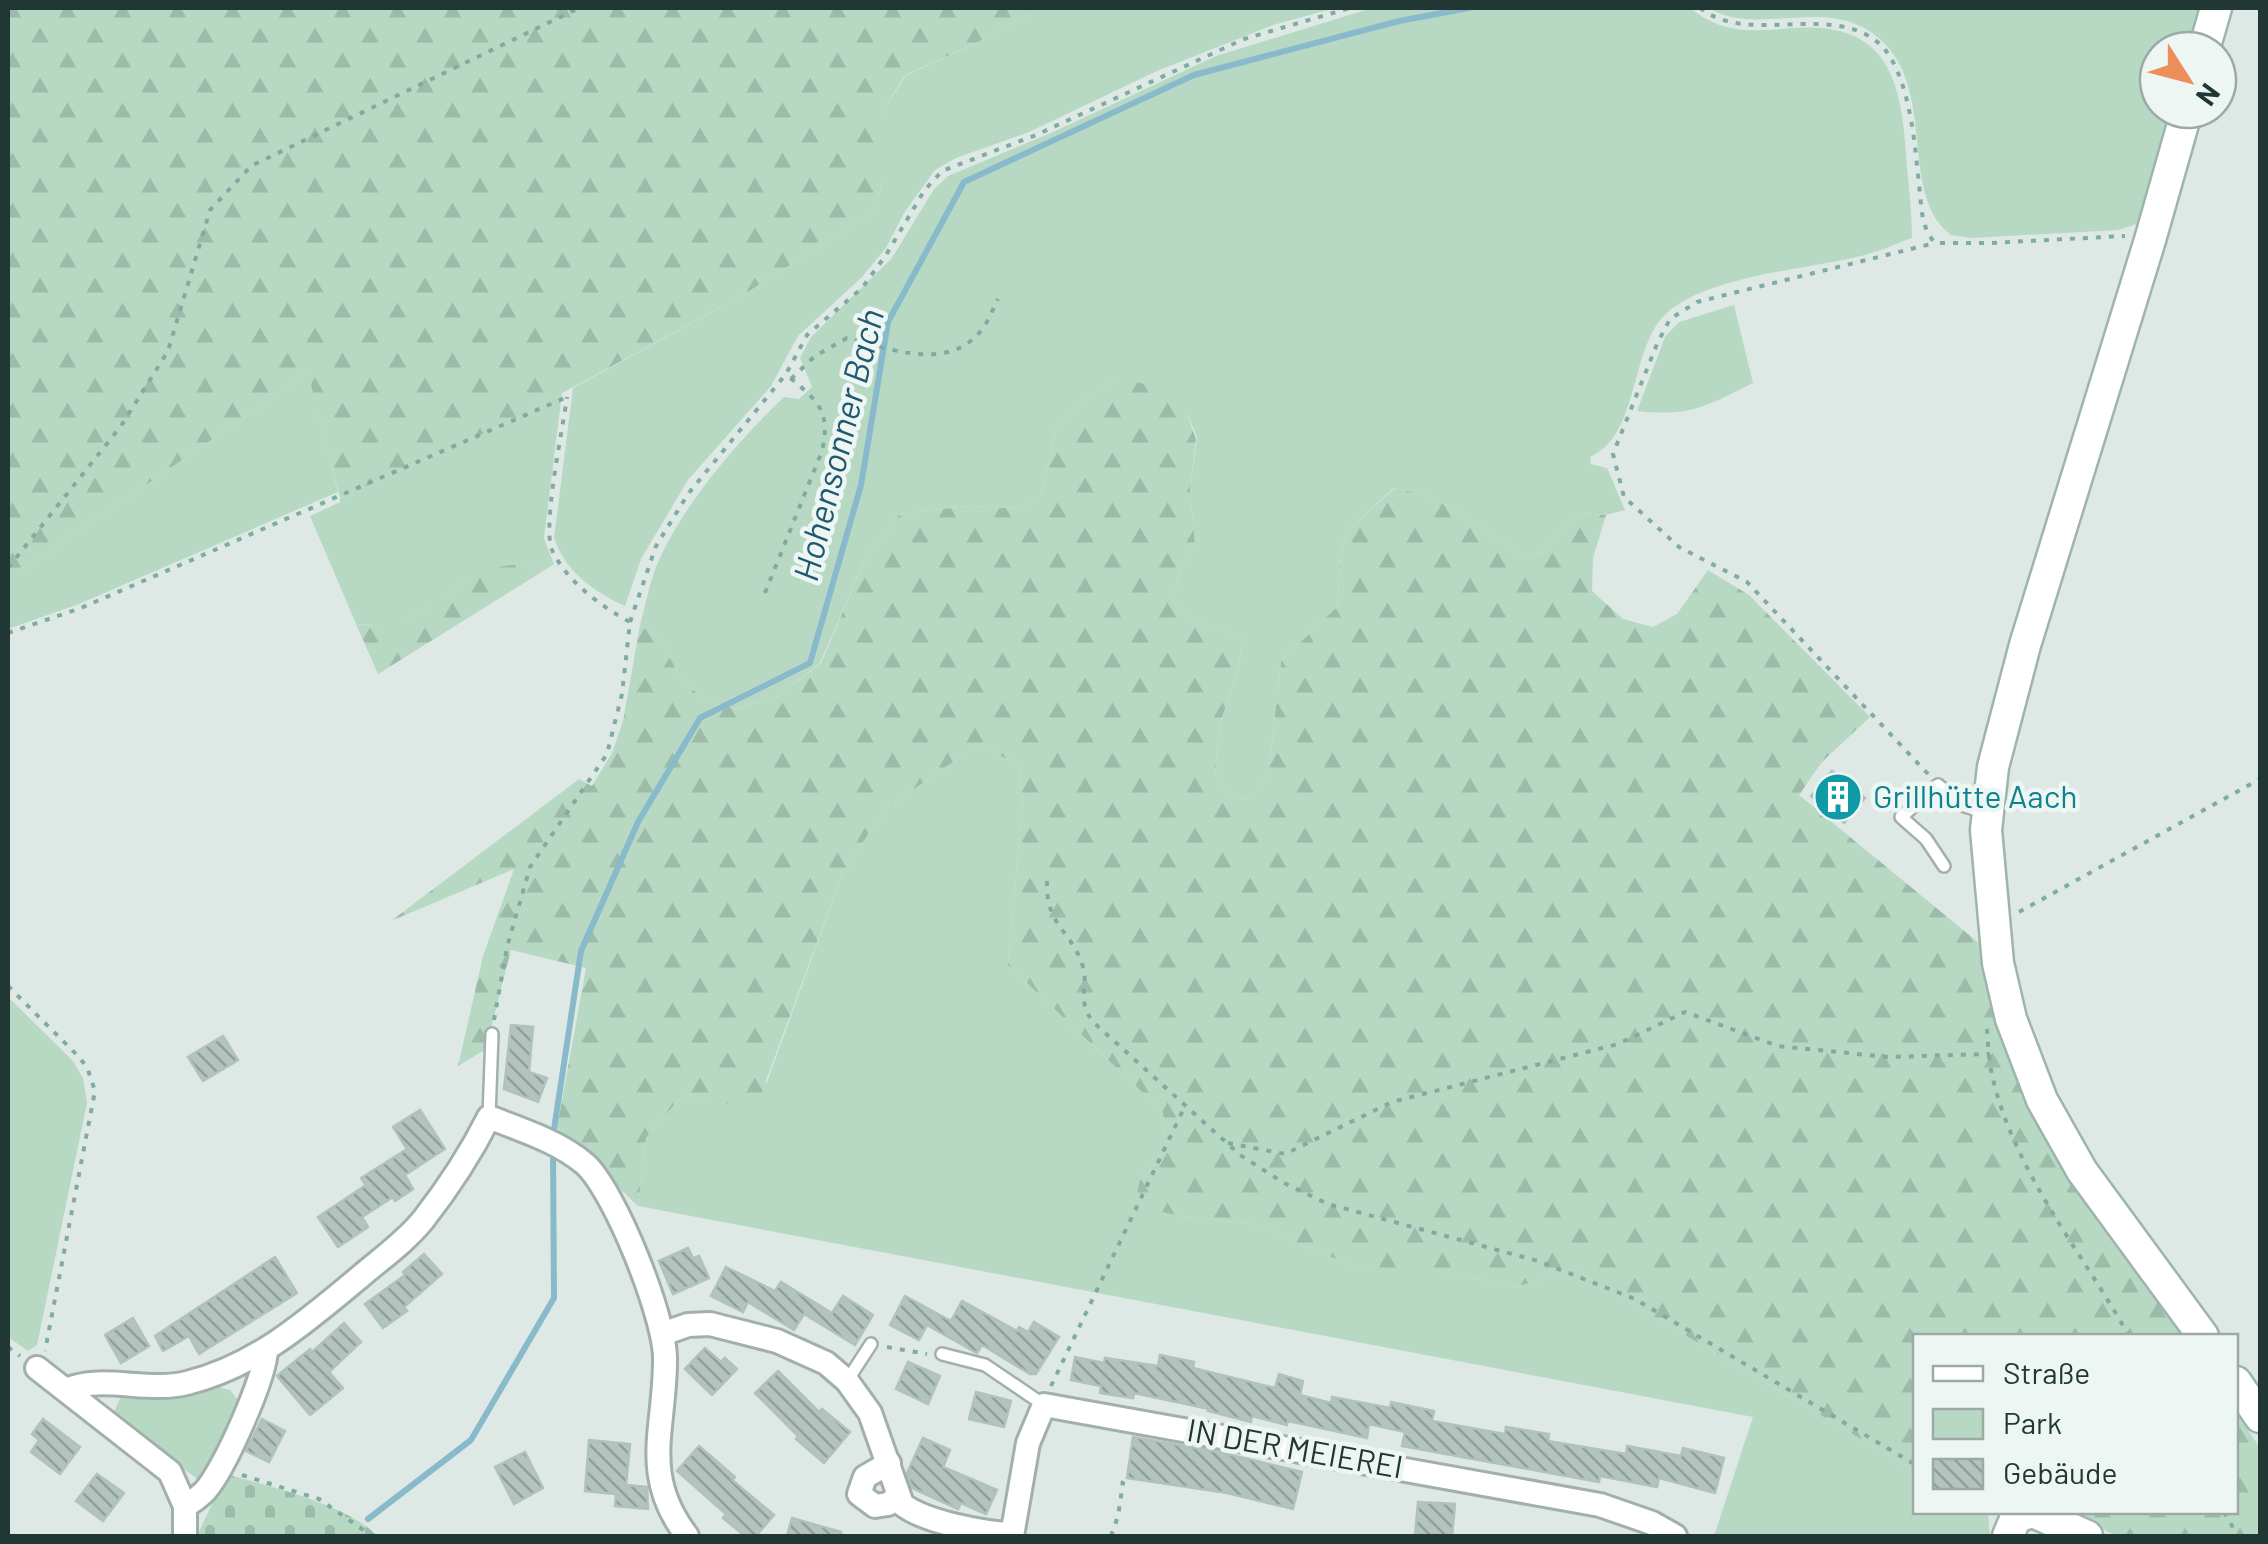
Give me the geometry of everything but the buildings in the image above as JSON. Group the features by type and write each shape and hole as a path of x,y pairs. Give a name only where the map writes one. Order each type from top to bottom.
{"main road":[{"path":"2181,130 2025,646 1999,740 1986,813 1993,926 2012,1019 2048,1111 2082,1171 2201,1334"},
{"path":"2238,1385 2260,1417"},
{"path":"2008,1536 2016,1518 2027,1514"},
{"path":"2037,1514 2086,1536"}],"street":[{"path":"66,1390 82,1384 183,1384 229,1370 266,1350 408,1237 443,1192 488,1117 560,1147 594,1173 610,1196 662,1334 665,1378 658,1477 666,1505 686,1536"},
{"path":"662,1334 700,1323 738,1330 814,1356 846,1381 870,1413 902,1504 916,1513 992,1533 1012,1535 1028,1443 1044,1404"},
{"path":"186,1506 205,1491 218,1468 261,1379 266,1350"},
{"path":"37,1368 170,1472 186,1506 185,1536"},
{"path":"229,1370 250,1403"},
{"name":"IN DER MEIEREI","path":"1044,1404 1600,1505 1652,1523 1675,1536"},
{"path":"889,1463 865,1477 859,1494 874,1506 888,1504 898,1497"}],"lane":[{"path":"1944,866 1926,839 1901,818 1938,784 1962,805 1986,813"},
{"path":"488,1117 492,1034"},
{"path":"846,1381 871,1344"},
{"path":"942,1354 985,1365 1044,1404"}],"path":[{"path":"8,568 121,426 168,352 210,210 251,166 579,8"},
{"path":"789,377 808,335 862,288 924,192 942,171 1036,135 1244,39 1350,8"},
{"path":"1700,8 1729,24 1815,20 1860,31 1882,46 1902,79 1924,231 1935,243"},
{"path":"1938,784 1747,582 1679,547 1624,497 1613,454 1656,344 1670,319 1698,302 1935,243 2124,236 2150,240"},
{"path":"492,1034 507,947 530,867 606,754 622,694 630,622 656,546 688,494 789,377 815,356 848,338 914,355 964,346 982,328 998,299"},
{"path":"764,593 826,434 820,403 789,377"},
{"path":"8,633 98,601 567,397 550,522 552,549 590,596 630,622"},
{"path":"1993,926 2260,778"},
{"path":"1047,880 1046,899 1055,922 1073,944 1084,971 1082,1004 1092,1021 1227,1143 1284,1184 1328,1204 1538,1261 1635,1299 1913,1464"},
{"path":"8,986 87,1067 95,1091 56,1304 37,1368"},
{"path":"1227,1143 1285,1154 1392,1102 1618,1044 1685,1012 1778,1046 1888,1058 1990,1054"},
{"path":"1044,1404 1186,1105"},
{"path":"871,1344 942,1354"},
{"path":"218,1468 319,1499 372,1536"},
{"path":"1111,1536 1124,1482 1114,1481"},
{"path":"2225,1514 2238,1536"}],"green space":[{"path":"8,8 1038,8 993,35 904,76 882,113 882,179 877,210 743,295 507,423 340,498 308,373 8,580"},
{"path":"1038,8 1335,8 1273,25 1157,71 1029,132 956,158 935,170 904,213 886,248 862,277 798,336 771,386 688,480 641,559 625,606 592,587 565,561 554,538 573,388 743,295 877,210 882,179 882,113 905,76 993,35"},
{"path":"1372,8 1691,8 1715,23 1739,29 1823,28 1848,34 1868,44 1882,59 1899,100 1912,238 1861,256 1734,281 1669,311 1647,344 1618,429 1606,446 1590,457 1591,464 1607,468 1625,510 1606,515 1583,513 1554,536 1543,552 1522,555 1436,498 1394,488 1347,531 1337,607 1281,661 1269,769 1254,798 1237,799 1215,774 1220,723 1239,668 1242,637 1189,617 1172,600 1181,568 1195,543 1190,491 1197,437 1186,411 1113,377 1057,426 1041,495 1024,509 968,506 900,514 866,557 820,663 778,696 734,709 703,699 680,677 661,640 640,625 654,574 671,536 699,493 749,432 784,397 799,399 812,387 800,358 811,337 892,258 934,189 948,176 1216,56"},
{"path":"1708,8 2202,8 2196,30 2138,30 2138,130 2168,130 2137,224 2118,230 1972,238 1951,235 1934,216 1925,191 1912,103 1904,75 1890,49 1866,29 1847,21 1827,17 1727,16"},
{"path":"1734,305 1753,383 1698,408 1637,411 1665,337 1679,322"},
{"path":"309,372 338,492 79,604 8,629 8,580"},
{"path":"1113,377 1158,387 1186,411 1196,439 1190,491 1195,543 1181,568 1172,600 1189,617 1242,637 1239,668 1220,723 1215,774 1237,799 1254,798 1269,769 1281,661 1337,607 1347,531 1395,488 1436,498 1522,555 1543,552 1554,536 1583,513 1606,515 1593,558 1592,591 1623,619 1653,627 1677,614 1708,570 1749,595 1870,717 1822,762 1799,795 1985,948 2015,1072 2043,1134 2181,1334 1913,1334 1913,1470 1573,1269 1516,1287 1443,1272 1371,1272 1304,1247 1260,1225 1134,1206 1140,1180 1166,1150 1163,1112 1008,965 1023,800 1019,765 978,745 885,809 843,872 756,1108 708,1102 685,1092 646,1138 638,1206 557,1128 586,968 511,950 488,1040 491,1046 458,1066 483,956 514,869 391,921 579,779 592,786 612,753 623,721 640,625 661,640 680,677 703,699 735,709 778,696 821,663 866,557 900,514 968,506 1024,509 1041,495 1057,426"},
{"path":"562,393 544,538 554,564 545,570 527,564 464,583 434,605 392,627 356,624 310,516 340,502 340,498 507,423"},
{"path":"527,564 545,570 378,674 356,624 395,623 426,609 489,570"},
{"path":"978,745 1019,765 1023,800 1008,965 1163,1112 1166,1150 1140,1180 1181,1216 1260,1225 1304,1247 1371,1272 1443,1272 1516,1287 1573,1269 1913,1470 1913,1514 1988,1514 1990,1536 1714,1536 1753,1417 638,1206 646,1138 685,1092 708,1102 767,1082 843,872 885,809"},
{"path":"8,997 73,1061 83,1078 87,1103 37,1345 28,1351 8,1337"},
{"path":"214,1386 230,1390 241,1404 203,1483 112,1417 121,1396 155,1396"},
{"path":"2238,1415 2260,1448 2260,1536 2116,1536 2074,1514 2238,1514"},
{"path":"226,1474 328,1506 377,1536 197,1536"}],"waterway":[{"name":"Hohensonner Bach","path":"553,1136 581,951 638,822 700,718 810,663 861,485 888,322 964,182 1194,75 1399,21 1469,8"},
{"name":"Hohensonner Bach","path":"368,1519 471,1440 554,1298 553,1149"}],"place":[{"name":"Grillhütte Aach","path":"1838,797"}]}
